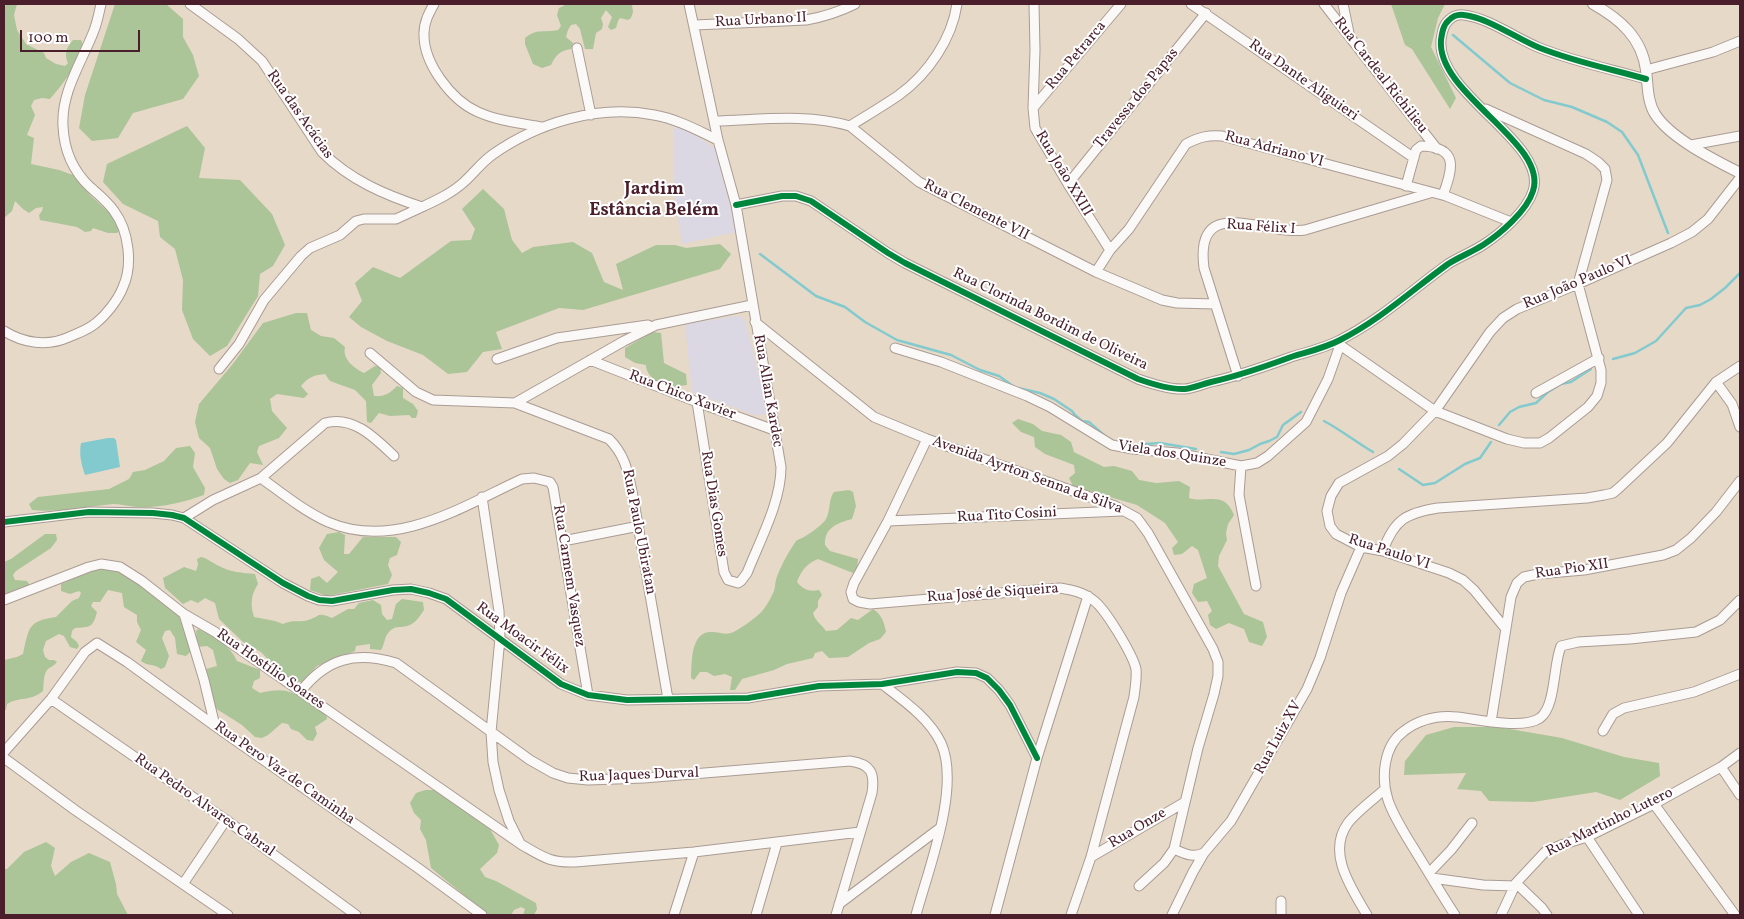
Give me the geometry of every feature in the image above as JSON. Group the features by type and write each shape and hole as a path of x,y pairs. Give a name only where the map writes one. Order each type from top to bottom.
{"street":[{"path":"4,330 20,339 38,344 64,339 88,329 96,323 112,306 123,288 128,270 128,252 124,233 115,212 80,176 72,164 65,145 63,124 63,110 68,91 94,31 101,4"},
{"name":"Rua das Acácias","path":"190,4 245,45 262,61 322,152 334,164 350,176 380,191 422,207"},
{"path":"434,4 425,23 424,34 434,72 441,82 475,111 493,118 542,128"},
{"name":"Rua Allan Kardec","path":"689,4 718,140 736,204 781,467 781,482 777,497 747,573"},
{"name":"Rua Urbano II","path":"695,25 806,20 832,14 855,4"},
{"path":"850,126 899,95 932,62 955,18 957,4"},
{"name":"Rua João XXIII","path":"1034,4 1033,108 1035,128 1110,250"},
{"name":"Rua Petrarca","path":"1033,108 1120,4"},
{"name":"Rua Dante Aliguieri","path":"1193,4 1414,158"},
{"name":"Rua Cardeal Richilieu","path":"1324,4 1437,148"},
{"path":"1342,4 1350,36"},
{"path":"1593,4 1609,13 1633,35 1641,49 1650,100 1655,114 1665,125 1691,146 1740,173"},
{"name":"Travessa dos Papas","path":"1068,184 1206,14"},
{"name":"Rua Clorinda Bordim de Oliveira","path":"736,204 782,196 796,196 812,200 905,263 1138,379 1154,385 1185,389 1238,376 1340,343 1389,310 1450,263 1485,244 1512,222 1527,204 1534,190 1536,177 1528,158 1482,107 1468,95 1445,62 1441,48 1442,33 1446,22 1456,15 1477,18 1533,45 1564,56 1646,74"},
{"path":"1646,74 1740,41"},
{"path":"577,48 591,115"},
{"path":"1340,343 1435,411 1507,439 1524,443 1540,443 1549,438 1588,407 1597,396 1601,383 1599,358 1578,284 1604,194 1607,180 1605,169 1586,154 1482,107"},
{"path":"219,369 239,344 264,300 310,248 340,235 356,221 364,219 396,219 422,207 451,192 490,157 512,142 542,128 591,115 621,111 655,115 684,123 718,140"},
{"name":"Rua Clemente VII","path":"714,121 813,118 850,126 919,182 1096,272 1169,302 1177,304 1215,304"},
{"name":"Rua Adriano VI","path":"1096,272 1110,250 1129,229 1186,144 1210,135 1222,136 1443,196 1512,222"},
{"path":"1691,146 1740,136"},
{"path":"1406,186 1416,150 1421,146 1432,146 1445,152 1450,161 1451,172 1443,196"},
{"name":"Rua João Paulo VI","path":"1435,411 1490,332 1503,318 1517,309 1578,284 1692,232 1708,219 1740,178"},
{"name":"Rua Félix I","path":"1238,376 1204,268 1202,252 1204,240 1210,230 1220,224 1233,223 1292,232 1305,230 1430,193"},
{"path":"497,358 557,338 656,325 752,305"},
{"name":"Avenida Ayrton Senna da Silva","path":"755,322 874,417 927,439 1126,511 1137,518 1148,533 1213,649 1218,662 1218,676 1198,748 1174,849 1164,863 1139,886"},
{"path":"516,404 590,360 656,325"},
{"name":"Viela dos Quinze","path":"895,348 949,365 1027,396 1050,407 1112,445 1177,453 1241,466 1257,463 1262,460 1306,422 1328,379 1340,343"},
{"name":"Rua Paulo Ubiratan","path":"370,353 424,397 451,401 516,404 610,439 620,450 626,464 639,526 668,699"},
{"path":"1536,393 1599,358"},
{"name":"Rua Chico Xavier","path":"590,360 774,430"},
{"path":"1383,551 1388,536 1396,526 1404,518 1417,511 1587,498 1613,493 1667,443 1716,382 1740,366"},
{"path":"1716,382 1732,404 1740,427"},
{"name":"Rua Dias Gomes","path":"697,402 724,572 728,580 738,583 747,573"},
{"name":"Rua Paulo VI","path":"1435,411 1403,444 1388,456 1339,483 1331,496 1328,511 1330,526 1343,539 1361,547 1383,551 1449,573 1463,580 1474,590 1506,628"},
{"path":"184,518 213,500 261,478 325,423 343,421 357,426 394,456"},
{"name":"Rua José de Siqueira","path":"927,439 888,521 854,583 851,592 853,599 870,604 1060,588 1074,590 1096,601 1110,620 1136,668 1136,680 1134,696 1091,857"},
{"path":"1241,466 1239,495 1256,586"},
{"path":"261,478 294,502 330,523 376,533 401,529 430,521 482,497 500,638 492,732 493,762 499,790 509,821 522,845"},
{"name":"Rua Carmem Vasquez","path":"482,497 522,479 534,478 544,480 550,482 554,487 588,695"},
{"name":"Rua Pio XII","path":"1491,722 1511,597 1517,583 1524,577 1538,574 1584,570 1663,555 1676,550 1691,538 1716,512 1740,481"},
{"name":"Rua Tito Cosini","path":"888,521 1126,511"},
{"name":"Rua Moacir Félix","path":"4,522 89,512 154,513 184,518 283,583 308,596 332,601 393,590 411,589 429,593 446,600 561,684 588,695 627,700 748,698 819,686 882,684 957,672 976,673 987,678 1010,705 1037,758"},
{"path":"563,541 639,526"},
{"name":"Rua Luiz XV","path":"1172,915 1204,853 1231,821 1307,689 1320,658 1341,593 1361,547"},
{"name":"Rua Hostílio Soares","path":"4,600 89,567 101,564 120,567 142,581 184,614 215,632 522,845 550,861 562,863 694,852 860,832"},
{"path":"995,915 1037,758 1088,596"},
{"path":"1455,915 1389,802 1385,773 1390,747 1399,734 1415,722 1435,716 1491,722 1533,721 1541,717 1546,710 1551,695 1560,646 1578,642 1696,632 1720,620 1740,600"},
{"path":"184,614 204,680 215,726"},
{"name":"Rua Pero Vaz de Caminha","path":"50,699 84,652 96,643 418,868 482,915"},
{"name":"Rua Jaques Durval","path":"301,691 316,675 337,661 379,657 396,662 530,760 553,773 568,778 588,780 644,778 850,761 866,765 874,781 872,793 836,915"},
{"path":"1603,731 1613,714 1624,708 1694,692 1740,674"},
{"path":"882,684 913,708 928,723 941,743 947,766 947,796 916,915"},
{"path":"4,752 50,699"},
{"name":"Rua Pedro Alvares Cabral","path":"50,699 226,820 356,915"},
{"name":"Rua Martinho Lutero","path":"1501,915 1516,885 1545,852 1587,837 1654,804 1721,767 1740,753"},
{"path":"4,758 75,810 228,915"},
{"path":"1721,767 1740,795"},
{"path":"1367,915 1342,869 1339,850 1341,837 1348,822 1386,789"},
{"name":"Rua Onze","path":"1091,857 1185,802"},
{"path":"1654,804 1735,915"},
{"path":"183,884 226,820"},
{"path":"1430,875 1472,824"},
{"path":"839,904 940,828"},
{"path":"1587,837 1638,915"},
{"path":"756,915 777,843"},
{"path":"1174,849 1191,856 1204,853"},
{"path":"674,915 694,852"},
{"path":"1071,915 1091,857"},
{"path":"1430,875 1483,885 1516,885 1542,908 1547,915"},
{"path":"1281,901 1281,915"}],"shaded area":[{"path":"674,127 686,129 716,149 736,232 682,244 674,195"},
{"path":"737,316 745,320 767,408 766,413 763,415 754,415 692,392 685,324"}],"green space":[{"path":"6,4 17,4 14,15 17,30 26,44 44,53 46,58 56,64 65,66 68,63 66,51 69,46 73,40 81,40 81,53 60,87 50,99 34,100 31,106 35,115 27,135 34,138 31,164 73,175 91,196 116,219 120,230 117,233 108,233 93,228 91,231 85,232 77,227 40,220 39,215 43,207 36,208 29,213 15,201 12,211 4,218 4,9"},
{"path":"115,4 166,4 183,19 183,37 193,55 199,76 183,99 133,113 118,138 92,141 79,128 85,95"},
{"path":"567,4 629,4 632,5 633,12 628,20 620,18 616,28 611,30 608,27 612,17 606,10 601,18 602,29 596,33 593,49 585,49 580,29 576,24 571,25 566,37 573,43 571,49 559,54 551,65 542,68 533,64 525,44 525,38 537,32 558,30 561,26 557,15 559,8"},
{"path":"1391,4 1445,4 1438,18 1431,47 1456,98 1450,109 1412,49 1405,45"},
{"path":"187,126 205,148 199,178 240,180 272,214 285,245 273,266 260,274 258,296 227,346 210,356 193,339 182,310 183,280 175,249 160,237 158,221 123,204 103,182 107,164"},
{"path":"483,189 504,209 512,240 522,253 533,247 573,242 592,253 604,282 623,290 616,264 656,245 675,245 686,248 720,244 731,254 720,269 583,310 559,308 496,332 502,349 483,352 467,372 448,374 423,355 387,341 361,327 349,317 362,301 355,283 373,267 400,278 451,241 471,240 475,229 462,209"},
{"path":"296,313 307,313 311,330 321,336 334,338 345,347 347,359 356,369 364,373 375,366 380,367 381,373 372,385 374,396 387,394 397,386 403,388 403,398 413,404 418,411 416,418 412,418 409,415 390,416 379,413 371,423 367,422 366,401 355,390 330,381 325,374 315,376 306,380 301,386 308,394 304,398 277,394 270,399 272,411 287,428 279,438 259,446 257,452 263,465 250,463 238,480 230,483 224,479 217,469 210,448 199,438 195,422 199,404 232,365 263,323"},
{"path":"653,332 661,333 664,363 686,374 687,385 675,387 656,381 649,374 646,365 635,363 625,357 625,348"},
{"path":"1018,419 1033,424 1042,431 1061,435 1071,442 1074,452 1104,467 1114,466 1132,471 1139,480 1156,483 1179,481 1190,487 1189,498 1214,499 1225,502 1234,515 1228,524 1227,540 1219,556 1218,566 1244,614 1263,622 1267,637 1262,646 1249,642 1244,629 1229,623 1216,629 1210,625 1208,615 1212,611 1207,601 1198,602 1192,593 1194,584 1207,578 1198,550 1192,546 1182,554 1174,555 1172,548 1178,542 1165,523 1137,505 1073,486 1069,478 1075,473 1074,465 1045,454 1035,447 1034,437 1021,432 1012,423"},
{"path":"190,446 195,453 193,467 205,488 204,495 179,503 154,507 113,504 42,511 32,510 29,504 38,497 109,489 129,479 133,472 145,470 164,461 176,448"},
{"path":"849,490 853,492 856,506 852,519 832,527 825,539 825,545 830,551 858,559 857,569 853,573 818,559 805,568 797,582 807,590 819,590 822,595 818,601 818,607 813,613 826,631 837,630 851,618 858,620 873,609 882,619 886,632 880,639 869,643 848,657 829,658 822,651 815,653 813,658 787,664 774,670 742,679 735,690 730,690 732,677 725,674 714,676 707,672 700,672 694,680 691,678 692,657 696,642 700,637 705,633 712,632 731,633 760,614 767,605 780,570 794,544 824,522 828,516 834,492"},
{"path":"339,532 345,535 344,554 349,554 363,537 396,537 401,542 397,555 390,558 388,565 392,575 388,584 327,596 310,590 311,579 319,576 327,583 338,572 324,560 319,548 327,534"},
{"path":"45,534 56,534 57,540 51,548 16,571 13,575 15,580 27,581 29,584 27,589 4,596 4,562"},
{"path":"201,557 227,570 255,574 258,584 252,600 254,617 283,624 305,621 318,615 332,618 348,609 354,609 359,603 373,600 381,605 382,614 387,620 392,619 396,604 402,599 423,602 424,610 412,624 391,630 386,636 381,650 370,649 370,644 356,646 355,651 317,666 302,682 297,682 277,669 261,652 243,642 219,619 215,603 205,598 198,603 191,600 183,604 165,588 163,578 184,567 196,571 197,559"},
{"path":"101,568 117,570 144,587 171,608 179,616 191,651 186,656 177,654 175,638 170,630 165,631 162,638 169,656 165,667 161,669 141,661 146,650 136,642 141,630 137,622 137,615 124,607 122,593 108,590 100,602 93,602 91,606 97,612 92,624 87,627 75,628 72,631 71,637 79,646 77,649 70,647 64,636 59,634 46,641 43,650 45,657 57,662 46,672 43,691 34,697 16,700 7,704 6,710 4,710 4,660 23,654 29,631 35,623 56,617 72,601 79,598 81,593 79,591 70,594 61,591 61,584"},
{"path":"198,629 221,642 230,650 237,661 260,670 260,678 254,681 252,688 260,693 281,690 296,694 326,714 327,719 315,727 317,734 313,741 307,740 299,732 291,729 288,724 282,723 268,735 262,738 255,737 242,725 215,708 206,669 217,666 213,650 207,646 197,647 196,631"},
{"path":"1454,727 1498,727 1562,738 1624,757 1659,763 1660,776 1620,800 1596,792 1533,802 1489,801 1481,791 1457,789 1466,773 1404,775 1405,761 1426,735"},
{"path":"425,790 437,790 490,829 499,845 497,853 480,869 485,877 536,903 537,909 534,915 523,915 525,909 521,907 514,910 511,915 489,915 431,868 426,840 420,829 421,820 414,813 410,803 416,793"},
{"path":"46,842 55,848 51,866 55,876 71,862 89,853 110,862 117,894 128,915 4,915 4,869 7,869 24,852"}],"water":[{"path":"108,438 116,440 120,467 85,475 80,451 81,443"}],"waterway":[{"path":"1453,35 1510,83 1544,100 1572,107 1607,122 1622,132 1638,155 1668,233"},
{"path":"760,254 816,296 845,307 865,322 897,340 951,355 980,370 999,376 1013,386"},
{"path":"1613,359 1635,353 1656,341 1686,308 1700,305 1711,299 1740,273"},
{"path":"1499,425 1510,412 1519,407 1536,403 1548,392 1561,384 1571,382 1591,369"},
{"path":"1018,388 1040,393 1054,399 1072,411 1082,421 1089,422 1105,436"},
{"path":"1221,452 1234,454 1269,441 1277,437 1283,425 1301,412"},
{"path":"1324,421 1373,452"},
{"path":"1399,469 1423,485 1435,483 1465,464 1480,458 1491,442"},
{"path":"1131,445 1160,443 1196,449"}],"cycle path":[{"path":"736,205 782,196 796,196 811,201 905,263 1138,379 1167,388 1185,389 1251,371 1322,348 1355,332 1448,264 1490,240 1505,228 1525,206 1533,191 1533,173 1525,155 1510,136 1472,99 1456,80 1444,60 1441,40 1443,29 1452,17 1460,15 1474,17 1493,24 1553,53 1646,79"},
{"path":"4,522 89,512 153,513 184,518 283,583 319,600 332,601 393,590 411,589 446,599 561,684 588,695 627,700 748,698 819,686 882,684 957,672 976,673 987,678 1010,705 1037,758"}],"district":[{"name":"Jardim Estância Belém","path":"654,201"}]}
